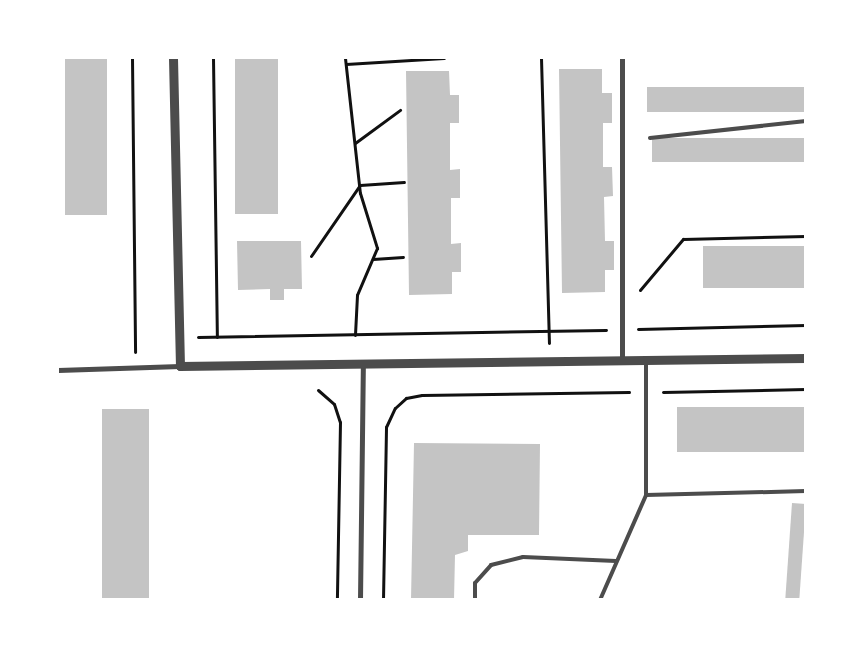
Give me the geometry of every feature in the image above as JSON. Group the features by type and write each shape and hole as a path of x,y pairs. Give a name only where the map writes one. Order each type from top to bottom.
{"street":[{"path":"173,58 180,366"},
{"path":"622,58 622,360"},
{"path":"58,370 180,366 806,358"},
{"path":"360,600 363,364"}],"lane":[{"path":"650,138 806,121"},
{"path":"600,600 646,495 646,360"},
{"path":"646,495 806,491"},
{"path":"475,600 475,583 491,565 523,556 616,562"}],"path":[{"path":"132,58 135,368"},
{"path":"213,58 217,337"},
{"path":"345,58 360,185 373,222 377,248 357,295 355,335"},
{"path":"346,64 444,58"},
{"path":"541,58 549,344"},
{"path":"354,143 400,110"},
{"path":"360,185 404,182"},
{"path":"311,256 360,185"},
{"path":"623,311 683,239 806,236"},
{"path":"373,259 402,257"},
{"path":"180,337 806,325"},
{"path":"383,600 386,426 395,408 406,398 806,389"},
{"path":"318,390 334,404 340,422 337,600"}],"building":[{"path":"65,58 107,58 107,215 65,215"},
{"path":"235,58 278,58 278,214 235,214"},
{"path":"559,69 602,69 602,93 612,93 612,123 603,123 603,167 612,167 613,196 604,197 605,241 614,241 614,270 605,270 605,292 562,293"},
{"path":"406,71 449,71 450,95 459,95 459,123 450,123 450,170 460,169 460,198 451,198 451,244 461,243 461,272 452,272 452,294 409,295"},
{"path":"647,87 806,87 806,112 647,112"},
{"path":"652,138 806,138 806,162 652,162"},
{"path":"237,241 301,241 302,289 284,289 284,300 270,300 270,289 238,290"},
{"path":"703,246 806,246 806,288 703,288"},
{"path":"677,407 806,407 806,452 677,452"},
{"path":"102,409 149,409 149,600 102,600"},
{"path":"414,443 540,444 539,535 468,535 468,551 455,555 454,600 411,600"},
{"path":"792,503 806,504 799,600 785,600"}]}
